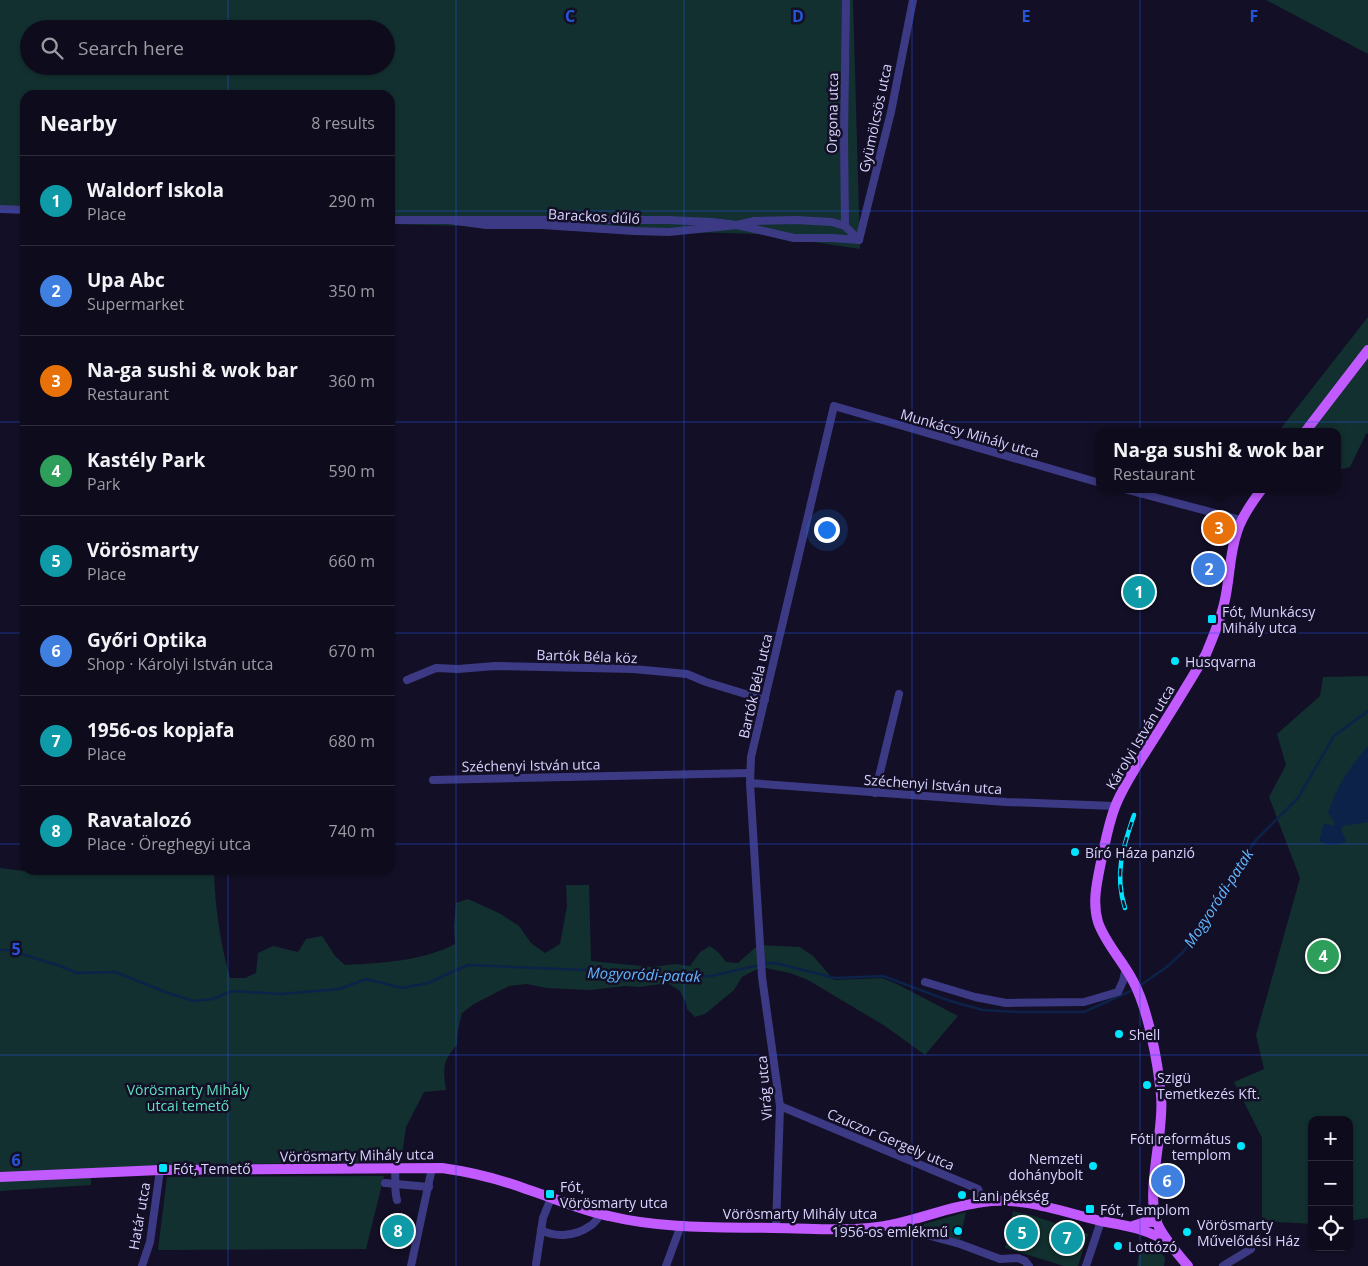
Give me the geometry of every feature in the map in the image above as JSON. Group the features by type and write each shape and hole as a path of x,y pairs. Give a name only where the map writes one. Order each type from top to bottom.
{"main road":[{"path":"1308,428 1368,350"},
{"name":"Károlyi István utca","path":"1188,1266 1179,1261 1157,1222 1154,1207 1161,1096 1152,1044 1145,1013 1136,988 1098,922 1096,888 1115,806 1127,781 1206,654 1224,603 1236,533 1252,502 1259,493"},
{"name":"Vörösmarty Mihály utca","path":"0,1177 160,1170 432,1168 468,1172 601,1214 645,1222 776,1228 867,1228 910,1220 984,1202 1007,1201 1031,1204 1101,1221 1139,1226 1169,1242"},
{"path":"1154,1207 1139,1226 1151,1229 1157,1222"}],"street":[{"name":"Orgona utca","path":"845,226 846,0"},
{"name":"Gyümölcsös utca","path":"860,240 891,112 913,0"},
{"path":"0,209 20,210"},
{"name":"Barackos dűlő","path":"395,220 667,220 737,225 794,238 860,240"},
{"name":"Barackos dűlő","path":"449,220 486,224 542,225 634,232 678,231 737,225 754,221 796,220 832,222 845,226"},
{"path":"845,226 860,240"},
{"name":"Munkácsy Mihály utca","path":"834,406 1096,482"},
{"name":"Bartók Béla utca","path":"762,976 750,782 752,757 834,406"},
{"path":"1139,493 1242,520"},
{"name":"Bartók Béla köz","path":"407,680 436,668 458,670 495,666 633,669 687,674 706,682 765,700"},
{"path":"875,793 899,694"},
{"name":"Széchenyi István utca","path":"433,780 750,773"},
{"name":"Széchenyi István utca","path":"750,782 1006,802 1115,806"},
{"path":"925,982 974,998 1006,1003 1084,1002 1118,992 1126,968"},
{"name":"Virág utca","path":"762,976 780,1106 776,1228"},
{"name":"Czuczor Gergely utca","path":"780,1106 978,1189 984,1202"},
{"path":"411,1266 432,1168"},
{"path":"396,1169 394,1189 397,1200"},
{"name":"Határ utca","path":"142,1266 150,1242 160,1170"},
{"path":"385,1183 429,1187"},
{"path":"536,1264 543,1218 551,1198"},
{"path":"541,1230 559,1236 574,1233 591,1226 601,1214"},
{"path":"910,1220 923,1234 960,1244 1000,1259 1018,1258 1025,1261 1029,1266"},
{"path":"1086,1266 1101,1221"},
{"path":"666,1266 681,1225"},
{"path":"1223,1266 1252,1249"}],"green space":[{"path":"0,0 853,0 860,249 761,234 395,224 395,90 20,90 20,213 0,212"},
{"path":"1266,0 1368,0 1368,54"},
{"path":"1368,317 1368,433 1350,467 1341,469 1341,428 1281,428"},
{"path":"1368,676 1368,1218 1353,1220 1353,1116 1308,1116 1308,1224 1262,1221 1262,1138 1234,1082 1264,1069 1256,1035 1300,878 1269,797 1286,765 1277,734 1320,696 1323,677"},
{"name":"Vörösmarty Mihály utcai temető","path":"0,868 20,870 20,875 214,875 223,951 230,978 245,978 256,973 258,953 273,946 298,952 306,939 322,936 335,956 345,965 416,958 443,950 455,944 456,903 468,899 499,913 519,926 531,943 545,953 560,944 567,906 566,885 589,885 591,961 652,967 675,964 690,966 700,952 710,946 726,962 738,963 758,945 800,947 813,956 834,980 882,978 958,1016 925,1055 885,1026 808,980 790,973 761,967 742,977 734,990 705,1014 695,1017 687,1009 680,991 668,983 590,990 546,988 527,984 509,986 474,1004 462,1013 457,1045 446,1061 444,1076 446,1090 424,1092 406,1127 401,1162 164,1165 91,1169 91,1185 0,1191"},
{"path":"384,1176 366,1249 158,1250 167,1177"},
{"path":"1013,1211 1088,1234 1078,1266 1064,1266 1005,1248"},
{"path":"966,1212 960,1240 930,1232 923,1227 924,1224"},
{"path":"1140,1249 1162,1254 1165,1258 1164,1266 1137,1266"}],"water":[{"path":"1368,746 1368,822 1343,826 1341,830 1346,841 1342,843 1332,845 1319,841 1324,823 1333,826 1335,823 1328,813 1340,785 1349,769"}],"waterway":[{"name":"Mogyoródi-patak","path":"1138,987 1168,966 1183,952 1203,926 1256,840 1298,798 1334,736 1368,711"},
{"name":"Mogyoródi-patak","path":"0,950 9,950 77,973 115,972 194,1001 213,999 232,991 281,994 339,989 366,979 402,988 428,983 468,965 607,971 682,977 711,976 775,963 835,978 883,976 950,1001 983,1010 1020,1012 1084,1012 1133,990"}],"railway":[{"path":"1125,908 1120,884 1121,861 1134,815"}],"place":[{"name":"Na-ga sushi & wok bar","path":"1219,528"},
{"name":"Upa Abc","path":"1209,569"},
{"name":"Waldorf Iskola","path":"1139,592"},
{"name":"Fót, Munkácsy Mihály utca","path":"1212,619"},
{"name":"Husqvarna","path":"1175,661"},
{"name":"Bíró Háza panzió","path":"1075,852"},
{"name":"Kastély Park","path":"1323,956"},
{"name":"Shell","path":"1119,1034"},
{"name":"Szigü Temetkezés Kft.","path":"1147,1085"},
{"name":"Fóti református templom","path":"1241,1146"},
{"name":"Nemzeti dohánybolt","path":"1093,1166"},
{"name":"Fót, Temető","path":"163,1168"},
{"name":"Győri Optika","path":"1167,1181"},
{"name":"Fót, Vörösmarty utca","path":"550,1194"},
{"name":"Lani pékség","path":"962,1195"},
{"name":"Fót, Templom","path":"1090,1209"},
{"name":"Ravatalozó","path":"398,1231"},
{"name":"1956-os emlékmű","path":"958,1231"},
{"name":"Vörösmarty Művelődési Ház","path":"1187,1232"},
{"name":"Vörösmarty","path":"1022,1233"},
{"name":"1956-os kopjafa","path":"1067,1238"},
{"name":"Lottózó","path":"1118,1246"}]}
